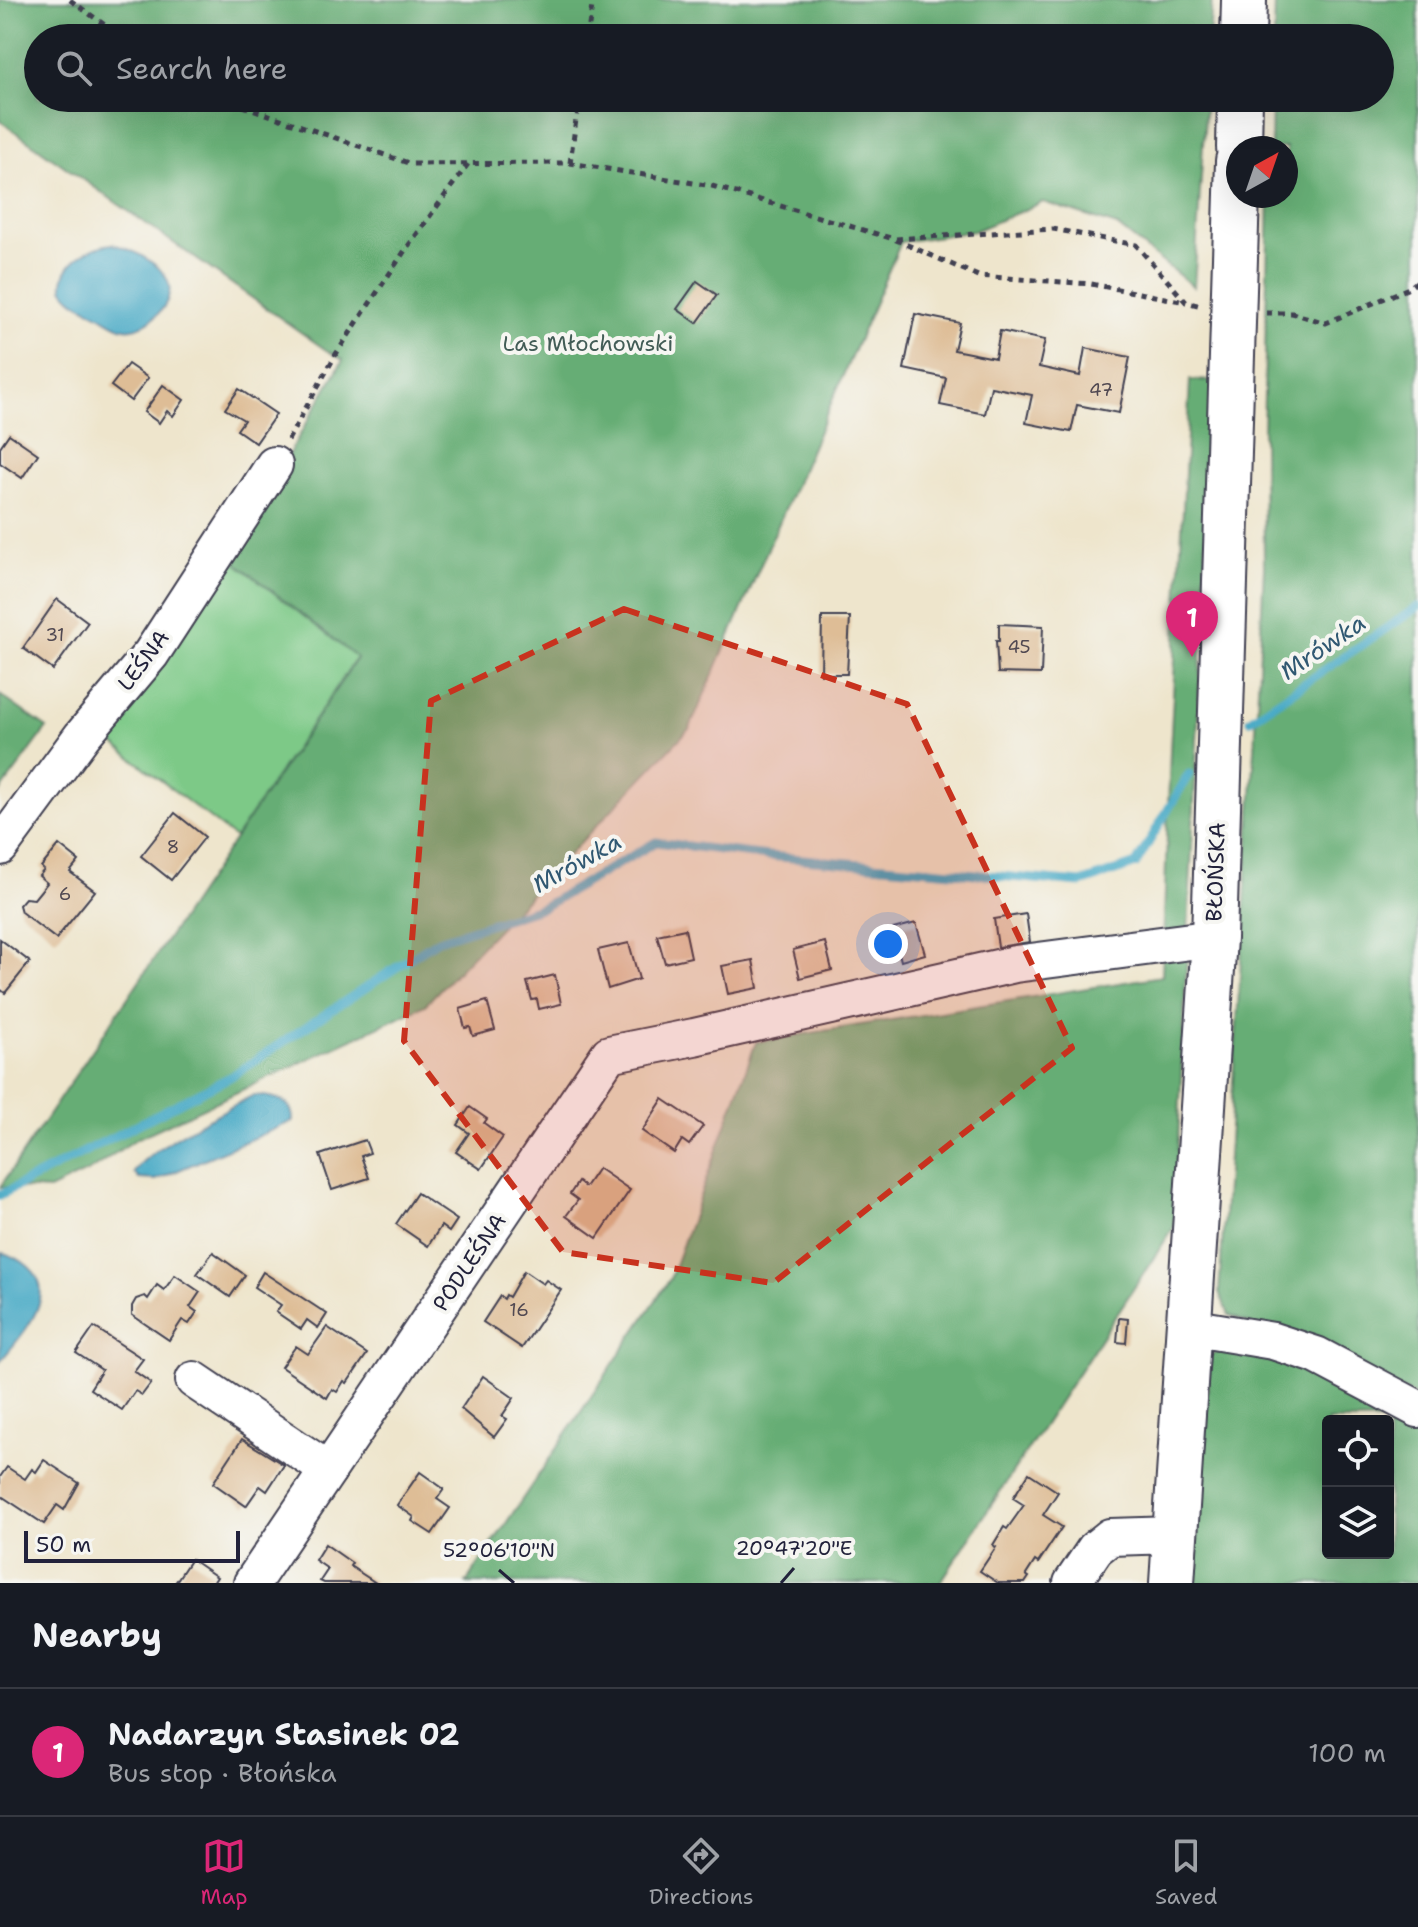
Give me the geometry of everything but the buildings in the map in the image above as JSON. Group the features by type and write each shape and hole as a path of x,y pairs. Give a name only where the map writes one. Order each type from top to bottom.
{"main road":[{"path":"1243,24 1244,0"},
{"path":"1239,136 1240,112"},
{"name":"BŁOŃSKA","path":"1172,1583 1214,938 1236,208"}],"street":[{"name":"LEŚNA","path":"0,847 82,736 151,654 274,465"},
{"name":"PODLEŚNA","path":"252,1583 609,1054 1015,964 1214,938"},
{"path":"1189,1327 1273,1341 1316,1355 1418,1409"},
{"path":"194,1380 328,1470"},
{"path":"1072,1583 1095,1549 1110,1537 1175,1535"}],"path":[{"path":"70,0 103,24"},
{"path":"589,24 593,0"},
{"path":"261,112 411,164 570,163 712,186 894,239 978,276 1091,284 1232,313 1292,313 1326,323 1409,288 1418,281"},
{"path":"570,163 577,112"},
{"path":"274,465 336,354 406,249 469,163"},
{"path":"894,239 1053,229 1136,245 1186,302"}],"highlighted area":[{"path":"624,609 907,704 1072,1048 773,1283 563,1252 404,1041 431,701"}],"green space":[{"name":"Las Młochowski","path":"0,0 1212,0 1210,24 24,24 24,112 1205,112 1194,287 1117,226 1043,202 974,231 901,242 690,728 425,1005 136,1139 89,1171 49,1190 0,1187 357,658 229,557 343,360 0,121"},
{"path":"1275,0 1418,0 1418,1397 1229,1315 1219,1292 1264,567 1263,435 1269,208 1298,208 1298,136 1271,136 1272,112 1394,112 1394,24 1274,24"},
{"path":"1190,380 1214,381 1174,1227 940,1583 466,1583 670,1279 756,1042 1162,976 1170,751"},
{"path":"229,557 357,657 235,838 100,733"},
{"path":"0,695 47,728 0,792"},
{"path":"1229,1346 1256,1347 1418,1421 1418,1583 1194,1583 1210,1355"}],"water":[{"path":"112,244 144,257 159,268 168,281 170,290 164,307 150,321 133,328 117,326 78,303 63,288 67,271 78,257"},
{"path":"254,1095 286,1103 293,1121 156,1180 139,1179 134,1173 153,1153"},
{"path":"2,1253 29,1267 38,1278 41,1290 34,1316 0,1362"}],"waterway":[{"name":"Mrówka","path":"1250,720 1418,607"},
{"name":"Mrówka","path":"0,1195 230,1077 438,940 543,907 656,842 768,856 1081,883 1136,864 1189,774"}],"place":[{"name":"Nadarzyn Stasinek 02","path":"1192,657"}]}
